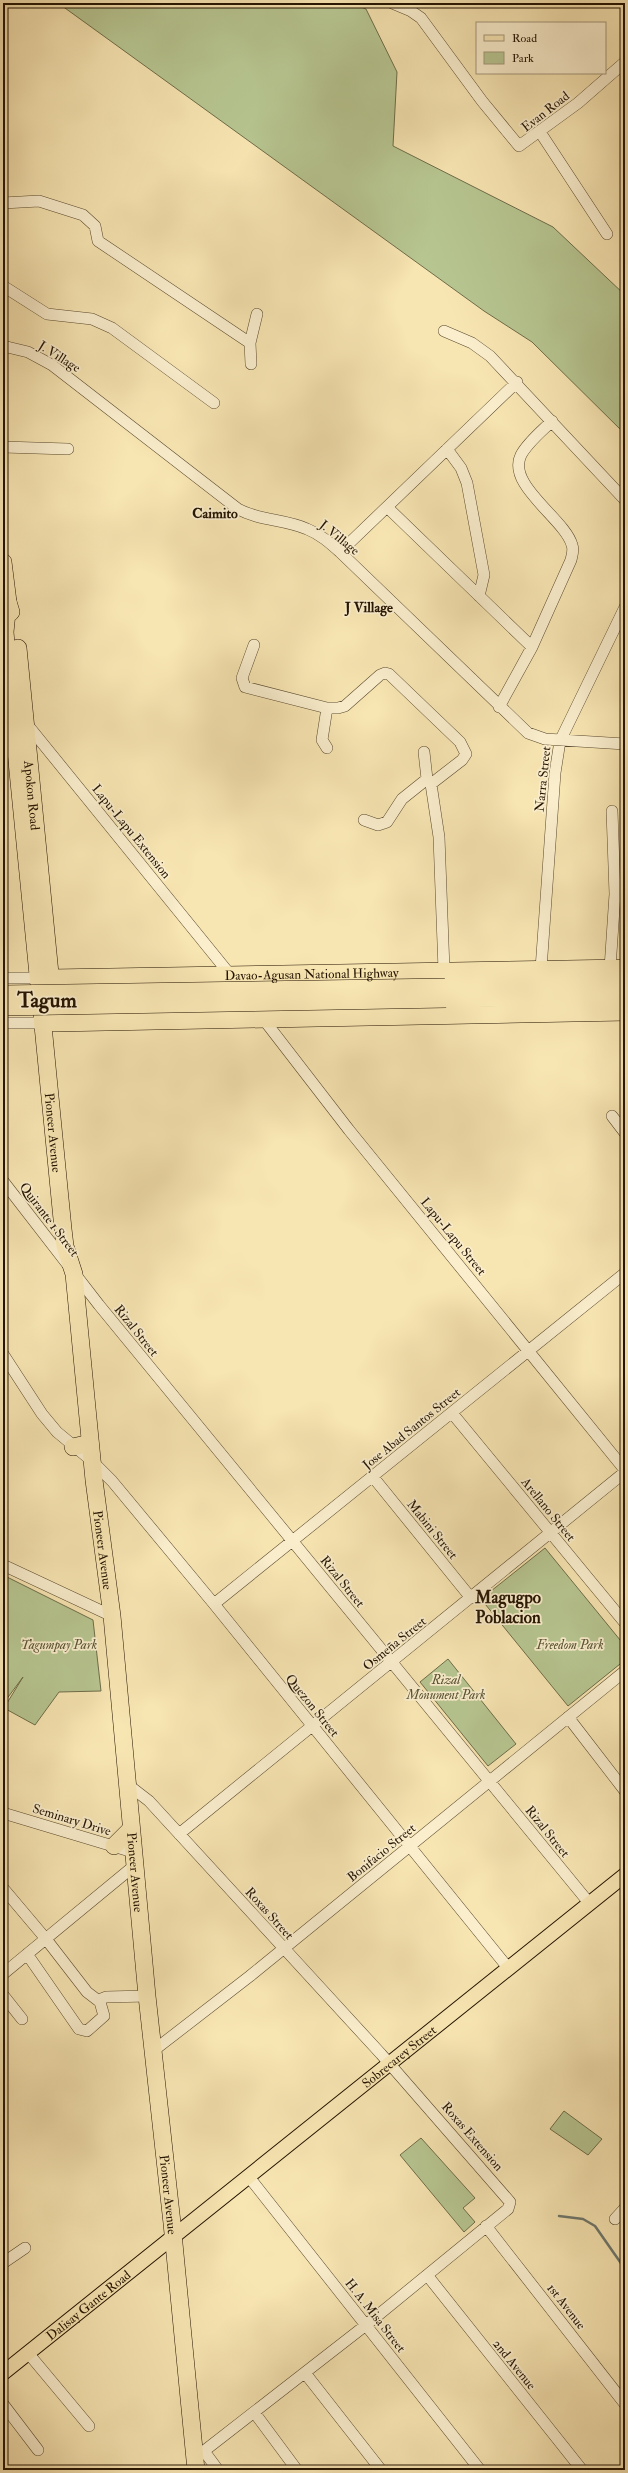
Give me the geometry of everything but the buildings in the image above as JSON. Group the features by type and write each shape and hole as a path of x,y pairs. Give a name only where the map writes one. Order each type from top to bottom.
{"highway":[{"name":"Apokon Road","path":"3,562 5,632 12,705 45,983"},
{"name":"Apokon Road","path":"5,604 16,626 26,723 45,983"},
{"name":"Davao-Agusan National Highway","path":"3,1007 445,985 541,969 618,968"},
{"name":"Davao-Agusan National Highway","path":"3,990 45,983 230,974 625,996"},
{"name":"Pioneer Avenue","path":"45,983 65,1246 74,1274 90,1443 112,1616 147,1996 173,2238 199,2451 196,2470"},
{"name":"Davao-Agusan National Highway","path":"3,994 445,985 625,984"},
{"path":"3,1012 48,1017 263,1019 625,1012"},
{"path":"73,1447 90,1443"},
{"path":"114,1846 131,1830"}],"main road":[{"name":"Sobrecarey Street","path":"173,2238 625,1875"},
{"name":"Dalisay Gante Road","path":"3,2373 173,2238"}],"street":[{"name":"Evan Road","path":"392,3 411,11 421,18 517,146 524,145 625,62"},
{"path":"540,132 607,234"},
{"path":"3,202 39,201 83,215 95,226 98,241 250,343"},
{"path":"3,286 47,314 92,319 112,328 214,403"},
{"path":"251,364 250,343 257,314"},
{"path":"444,331 482,349 516,382 625,500"},
{"name":"J. Village","path":"3,346 28,352 52,365 238,509 252,516 306,528 318,534 340,552 499,707 528,733 545,739 560,741 624,743"},
{"path":"340,552 388,508 447,448 516,382"},
{"path":"499,707 532,647 571,560 573,549 570,538 528,488 519,468 520,457 525,448 552,421"},
{"path":"3,447 68,449"},
{"path":"447,448 461,468 467,483 484,575 479,596"},
{"path":"388,508 532,647"},
{"name":"Narra Street","path":"541,969 555,773 560,741 625,606"},
{"path":"254,645 242,678 245,687 327,708 345,706 380,675 385,673 389,674 464,748 466,754 462,760 402,799 387,822 378,825 364,820"},
{"name":"Lapu-Lapu Extension","path":"12,705 230,974 263,1019"},
{"path":"327,708 322,740 327,748"},
{"path":"424,752 439,837 445,985"},
{"path":"612,811 618,968"},
{"path":"3,978 45,983"},
{"path":"3,1023 48,1017"},
{"name":"Lapu-Lapu Street","path":"263,1019 349,1130 625,1471"},
{"path":"612,1116 625,1133"},
{"name":"Quirante 1 Street","path":"3,1181 74,1274"},
{"name":"Jose Abad Santos Street","path":"214,1604 530,1352 625,1273"},
{"name":"Rizal Street","path":"74,1274 590,1904"},
{"name":"Quezon Street","path":"3,1354 42,1414 73,1447 92,1461 112,1481 214,1604 509,1969"},
{"name":"Arellano Street","path":"452,1413 625,1623"},
{"name":"Osmeña Street","path":"179,1834 392,1663 625,1471"},
{"name":"Mabini Street","path":"373,1477 471,1598"},
{"path":"3,1565 112,1616"},
{"name":"Bonifacio Street","path":"153,2051 410,1847 625,1671"},
{"path":"568,1717 625,1791"},
{"name":"Roxas Street","path":"127,1784 146,1798 390,2064"},
{"name":"Seminary Drive","path":"3,1813 114,1846 134,1859"},
{"path":"3,1974 46,1939 134,1859"},
{"path":"3,1888 46,1939 87,1992 100,2002 104,2016 102,2020 87,2031 79,2029 27,1954"},
{"path":"3,1995 22,2019"},
{"path":"100,2002 102,1998 106,1997 147,1996"},
{"name":"Roxas Extension","path":"199,2451 254,2412 366,2325 508,2209 510,2205 509,2199 390,2064"},
{"name":"H. A. Misa Street","path":"249,2177 480,2470"},
{"path":"615,2219 625,2208"},
{"name":"1st Avenue","path":"486,2226 625,2404"},
{"path":"3,2263 25,2248"},
{"name":"2nd Avenue","path":"427,2275 582,2470"},
{"path":"28,2353 89,2426"},
{"path":"305,2373 381,2470"},
{"path":"3,2404 38,2450"},
{"path":"254,2412 297,2470"},
{"path":"199,2451 218,2470"}],"green space":[{"path":"58,3 351,3 366,9 397,72 393,146 553,227 625,295 625,434 532,342 484,311"},
{"name":"Freedom Park","path":"545,1548 625,1646 625,1660 568,1706 481,1599"},
{"name":"Tagumpay Park","path":"3,1575 93,1620 101,1691 59,1692 35,1725 4,1708 23,1677 3,1704"},
{"name":"Rizal Monument Park","path":"448,1659 516,1744 488,1766 420,1682"},
{"path":"564,2111 602,2139 588,2155 550,2129"},
{"path":"421,2138 475,2198 463,2208 475,2222 464,2232 400,2155"}],"waterway":[{"path":"559,2216 583,2219 595,2226 625,2269"}],"district":[{"name":"Caimito","path":"215,513"},
{"name":"J Village","path":"369,607"},
{"name":"Tagum","path":"47,1000"},
{"name":"Magugpo Poblacion","path":"508,1607"}]}
